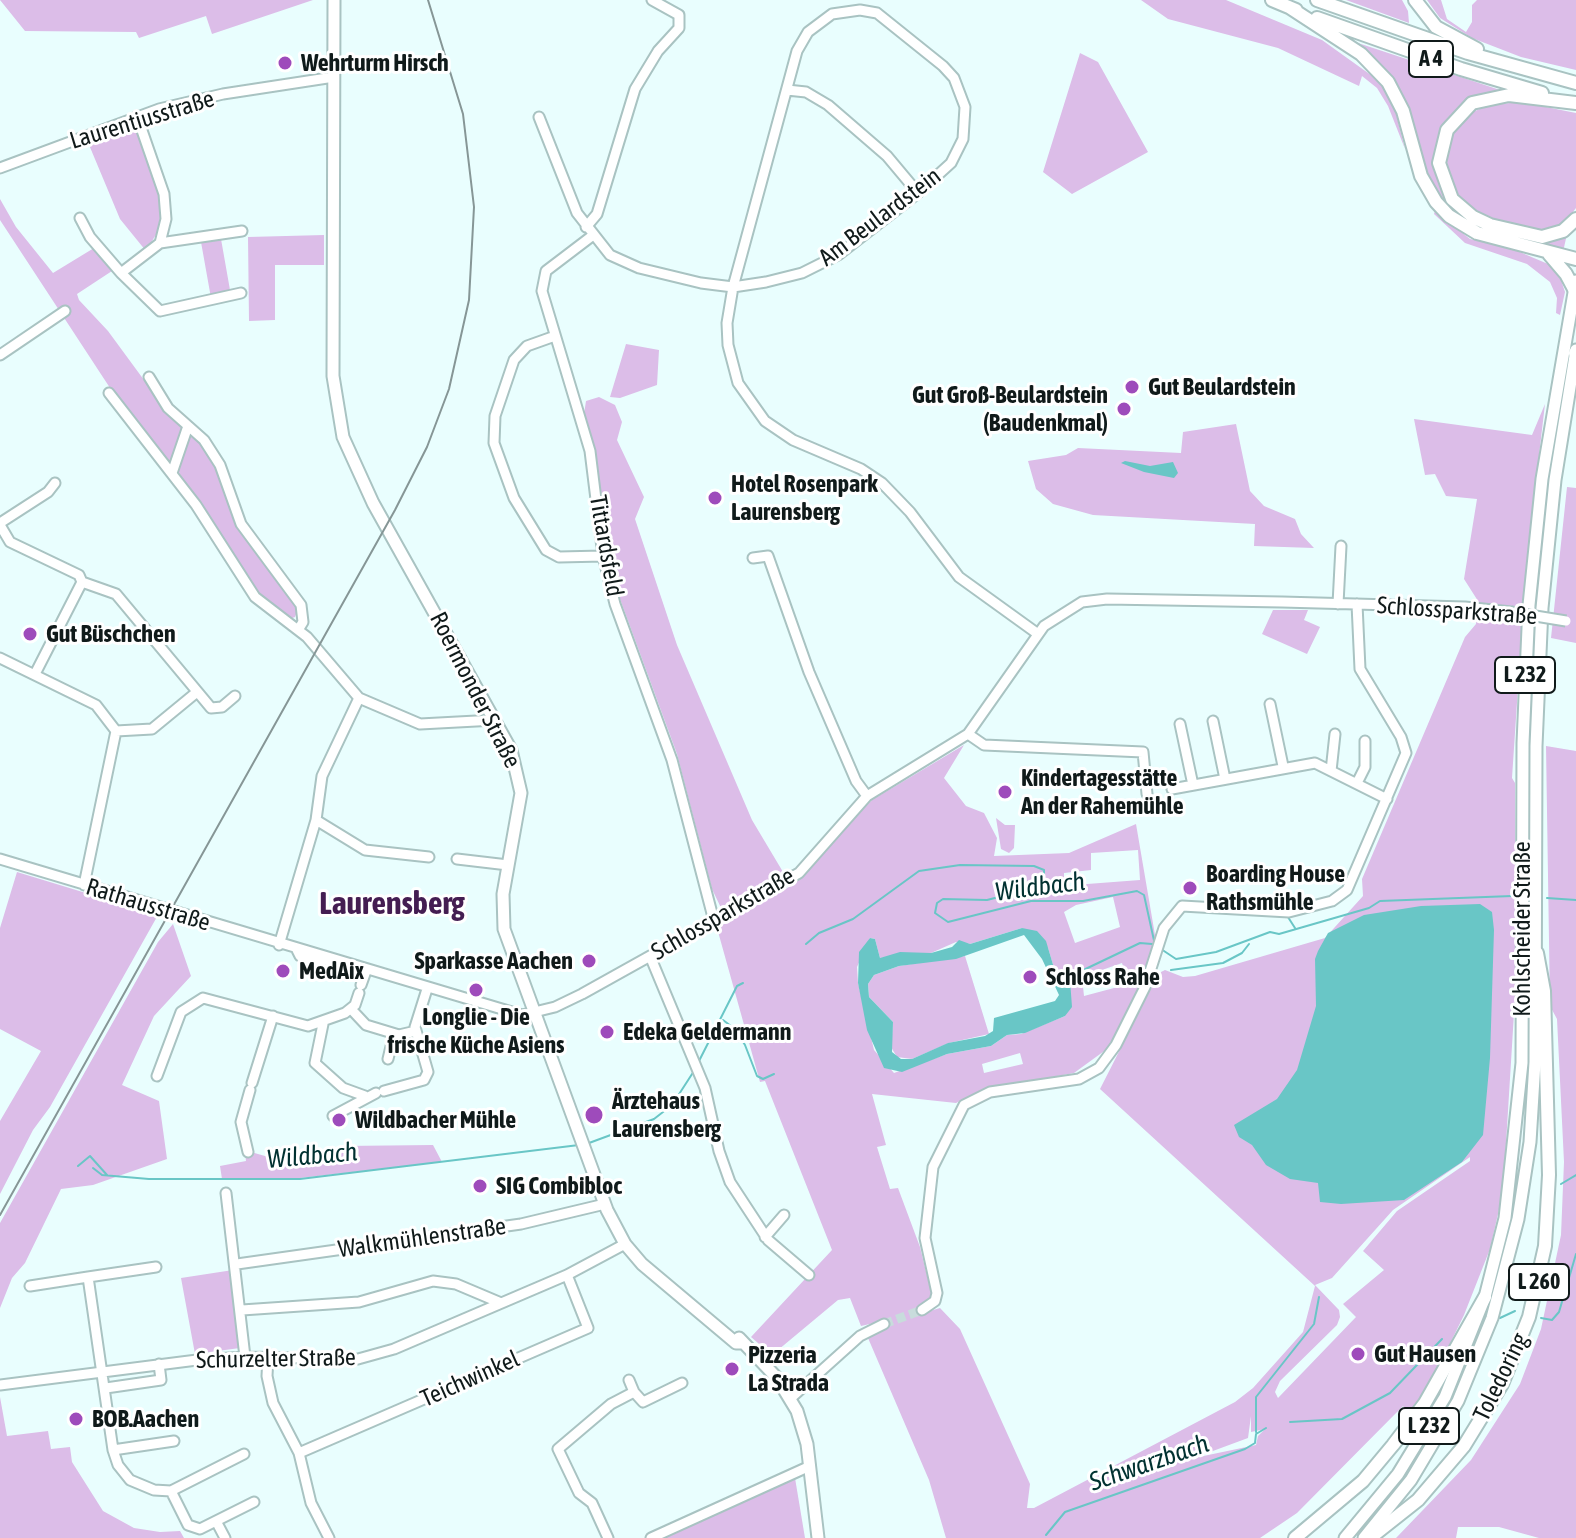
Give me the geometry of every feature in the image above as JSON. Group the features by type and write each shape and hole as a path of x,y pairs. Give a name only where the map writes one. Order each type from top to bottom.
{"highway":[{"name":"A 4","path":"1272,0 1461,69 1576,103"},
{"name":"A 4","path":"1317,0 1513,66 1576,83"},
{"path":"1415,0 1427,18 1448,35 1513,66"},
{"path":"1289,7 1361,54 1388,82 1403,111 1421,176 1436,202 1449,216 1477,233 1576,259"},
{"path":"1576,103 1509,95 1472,103 1447,130 1439,163 1452,199 1473,217 1490,225 1542,237 1563,231 1576,219"},
{"path":"1547,252 1575,285"},
{"name":"Toledoring","path":"1367,1538 1418,1500 1443,1473 1482,1419 1518,1349 1542,1270 1549,1175 1544,991 1537,953"},
{"name":"L 260","path":"1295,1538 1363,1481 1425,1403 1485,1297"}],"main road":[{"name":"Roermonder Straße","path":"334,0 333,376 339,422 350,456 373,503 511,750 521,793 503,894 504,929 605,1204 625,1244 649,1271 725,1331 732,1331 767,1367 791,1398 803,1428 818,1538"},
{"name":"Kohlscheider Straße","path":"1345,1538 1398,1474 1431,1423 1461,1361 1485,1297 1505,1218 1519,1106 1523,743 1529,605 1542,479 1575,285"},
{"name":"Kohlscheider Straße","path":"1367,1538 1411,1480 1444,1428 1469,1376 1498,1299 1518,1219 1530,1142 1537,953 1536,746 1542,608 1555,480 1576,351"}],"street":[{"name":"Tittardsfeld","path":"652,0 679,15 679,28 658,51 635,89 589,231 551,266 543,278 542,291 585,434 598,497 603,556 616,608 672,760 714,921"},
{"name":"Am Beulardstein","path":"860,5 888,19 954,78 965,107 963,139 951,163 918,193 826,261 802,273 733,287 797,51 808,32 832,14 860,5"},
{"name":"Laurentiusstraße","path":"0,168 137,116 223,94 334,77"},
{"path":"787,90 806,92 828,105 887,156 918,193"},
{"path":"137,116 164,194 166,219 160,243"},
{"path":"539,117 577,213 610,255 639,268 733,287 727,323 730,356 738,383 755,410 780,433 861,469 882,483 906,507 959,577 1038,634"},
{"path":"80,218 90,237 160,311 241,293"},
{"path":"121,273 160,243 242,231"},
{"path":"0,355 65,311"},
{"path":"555,336 527,346 514,360 497,408 493,433 514,498 546,550 559,557 603,556"},
{"path":"149,377 168,408 204,440 220,465 241,524 301,605 303,622 298,630"},
{"path":"109,393 172,473 255,597 298,630 359,698 420,724 484,723 495,720"},
{"path":"172,473 188,426"},
{"path":"55,483 48,492 0,524 10,542 79,575 82,582 116,594 211,708 217,709 235,696"},
{"path":"1338,604 1341,546"},
{"path":"753,558 768,556 792,631 856,781 867,796"},
{"path":"35,674 82,582"},
{"name":"Schlossparkstraße","path":"533,1012 555,1007 799,873 867,796 968,734 1038,634 1070,607 1098,600 1465,607 1571,622"},
{"path":"922,1310 935,1301 937,1293 925,1238 929,1187 939,1151 964,1105 990,1092 1091,1075 1116,1045 1145,987 1164,928 1182,906 1285,912 1343,895 1406,753 1401,737 1358,662 1357,604"},
{"path":"0,658 96,705 116,731 84,885"},
{"path":"116,731 152,729 197,692"},
{"path":"279,945 316,820 322,776 330,753 359,698"},
{"path":"1270,704 1283,766"},
{"path":"1213,721 1225,779"},
{"path":"1180,724 1193,785"},
{"path":"968,734 984,745 1143,752 1147,794"},
{"path":"1331,771 1335,734"},
{"path":"1357,783 1365,767 1365,741"},
{"path":"1172,789 1283,766 1315,763 1387,799"},
{"path":"316,820 365,850 429,857"},
{"name":"Rathausstraße","path":"0,859 297,950 300,956 333,961 516,1015 533,1012"},
{"path":"457,859 508,865"},
{"path":"650,956 702,1080 724,1167 748,1214 765,1237 809,1275"},
{"path":"157,1076 181,1012 192,1003 203,998 215,999 301,1025 323,1024 351,1009 366,971"},
{"path":"333,1116 365,1096 424,1080 428,1072 416,1031 427,989"},
{"path":"351,1009 366,1025 394,1034 416,1031"},
{"path":"248,1152 241,1122 244,1103 273,1016"},
{"path":"323,1024 315,1063 343,1088 365,1096"},
{"path":"388,1059 394,1034"},
{"path":"226,1193 237,1264 245,1357"},
{"name":"Walkmühlenstraße","path":"237,1264 521,1224 605,1204"},
{"path":"765,1237 784,1215"},
{"name":"Schurzelter Straße","path":"0,1385 159,1364 245,1357 358,1359 394,1349 567,1275 625,1244"},
{"path":"30,1286 156,1267"},
{"name":"Teichwinkel","path":"299,1453 588,1328 567,1275"},
{"path":"88,1277 113,1450 130,1480 154,1490 171,1491 244,1454"},
{"path":"242,1310 359,1302 433,1281 456,1284 501,1303"},
{"path":"791,1398 848,1345 884,1324"},
{"path":"268,1357 267,1376 273,1403 299,1453 311,1503 329,1538"},
{"path":"106,1388 161,1380 159,1364"},
{"path":"629,1380 643,1402 682,1383"},
{"path":"608,1538 592,1503 579,1493 558,1449 611,1404 634,1392"},
{"path":"113,1450 174,1441"},
{"path":"651,1538 810,1466"},
{"path":"171,1491 188,1525 194,1529 254,1502"},
{"path":"216,1521 225,1538"}],"shaded area":[{"path":"0,0 313,0 212,34 206,16 139,38 136,32 25,31"},
{"path":"1141,0 1226,0 1322,40 1382,83 1393,102 1405,149 1388,106 1377,88 1362,76 1359,86 1278,48 1168,19"},
{"path":"1346,0 1402,0 1408,11 1409,23"},
{"path":"1427,0 1441,0 1447,19 1466,32 1472,22 1472,5 1477,0 1576,0 1576,70 1521,57 1472,38 1440,18"},
{"path":"1352,41 1500,90 1485,93 1462,106 1442,131 1436,163 1442,192 1454,207 1481,226 1544,242 1567,234 1563,252 1480,230 1452,214 1430,185 1409,116"},
{"path":"1080,53 1098,62 1148,152 1072,194 1043,172"},
{"path":"1521,102 1576,113 1576,208 1562,226 1545,232 1492,220 1473,212 1449,183 1444,164 1453,130 1471,113 1488,105"},
{"path":"134,123 160,192 160,228 146,251 120,219 87,140"},
{"path":"0,199 16,227 53,273 94,248 112,271 77,294 79,300 108,331 166,410 200,442 215,467 238,527 287,590 298,609 295,617 290,619 257,594 181,480 178,468 163,457 112,391 0,220"},
{"path":"1435,211 1470,239 1508,247 1548,264 1561,280 1565,292 1560,315 1556,313 1557,298 1550,282 1527,264 1465,243 1434,214"},
{"path":"324,235 324,265 275,265 275,320 249,321 248,237"},
{"path":"221,239 230,290 211,298 201,242"},
{"path":"626,344 659,350 657,385 620,398 610,397"},
{"path":"599,397 615,405 622,422 617,440 644,497 635,519 677,645 752,820 786,877 723,912 712,889 677,754 620,599 591,434 584,414 586,401"},
{"path":"1545,404 1526,566 1512,778 1515,783 1515,997 1503,1192 1490,1249 1464,1315 1435,1374 1413,1408 1407,1412 1403,1406 1297,1513 1260,1538 946,1538 929,1480 868,1338 880,1329 883,1321 861,1326 850,1298 838,1300 772,1355 751,1337 832,1250 765,1081 760,1082 717,928 789,887 872,800 964,745 944,778 966,806 984,813 997,838 994,856 1069,853 1136,824 1156,941 1141,986 1107,1049 1074,1073 981,1090 956,1103 872,1094 886,1145 877,1147 890,1189 898,1188 920,1247 932,1296 923,1313 940,1308 960,1329 1030,1484 1027,1508 1034,1508 1235,1402 1253,1388 1303,1332 1315,1286 1100,1089 1159,973 1165,970 1183,977 1195,976 1325,938 1363,896 1362,879 1465,637 1476,624 1478,601 1464,579 1477,499 1446,496 1435,474 1425,475 1414,419 1532,435","holes":["1138,850 1140,880 1074,885 1074,892 1064,893 1064,873 1091,870 1091,853","1113,897 1120,927 1075,943 1064,912 1076,905","1022,928 1048,948 1054,968 1062,974 1074,973 1070,979 1065,1016 1021,1034 1007,1035 991,1046 947,1054 894,1073 874,1050 858,983 857,967 870,938 875,939 880,958 931,953 956,942 970,944","1122,963 1129,984 1084,996 1082,977","1020,1053 1023,1064 984,1073 982,1064","1470,1157 1470,1161 1397,1211 1363,1251 1384,1270 1343,1304 1356,1317 1278,1398 1275,1392 1280,1381 1337,1325 1339,1310 1315,1285 1332,1278 1393,1210","1251,1416 1251,1432 1265,1429 1258,1436 1256,1445 1194,1458 1248,1438"]},
{"path":"1236,424 1250,491 1264,506 1295,519 1301,534 1314,548 1254,546 1255,524 1093,515 1053,504 1036,489 1028,461 1066,455 1078,448 1181,453 1183,432"},
{"path":"1567,487 1576,488 1576,643 1551,638"},
{"path":"1273,610 1308,610 1304,620 1320,627 1307,654 1262,634"},
{"path":"1546,746 1576,751 1576,1538 1539,1538 1499,1527 1458,1527 1456,1538 1396,1538 1471,1460 1520,1384 1541,1329 1561,1235 1564,1162 1557,1019 1550,1006"},
{"path":"996,818 1005,825 1015,825 1014,848 1009,853 1001,849"},
{"path":"17,872 158,915 50,1107 33,1130 0,1194 0,1121 41,1051 0,1029 0,928"},
{"path":"173,924 191,976 154,1016 122,1085 159,1101 167,1159 93,1185 61,1189 25,1263 12,1278 0,1308 0,1223 158,942"},
{"path":"965,956 989,1034 949,1043 912,1059 897,1057 891,1047 893,1022 869,997 868,984 874,975 899,966"},
{"path":"433,1145 442,1162 300,1178 222,1179 220,1166 246,1161 245,1153 251,1152 286,1162 343,1146"},
{"path":"233,1270 240,1348 195,1354 181,1278"},
{"path":"0,1397 7,1436 48,1431 51,1449 70,1447 72,1462 103,1511 134,1528 180,1531 184,1538 0,1538"},
{"path":"795,1478 805,1538 663,1538 724,1509"}],"water":[{"path":"1125,461 1150,466 1173,462 1178,473 1174,478 1144,472 1121,463"},
{"path":"1480,904 1492,912 1494,930 1490,1058 1483,1135 1462,1162 1404,1200 1341,1204 1320,1202 1318,1183 1290,1179 1266,1165 1252,1145 1239,1137 1234,1125 1277,1099 1297,1070 1316,1006 1315,959 1318,951 1328,933 1364,915 1421,906"},
{"path":"1022,928 1037,931 1046,941 1054,968 1062,974 1074,973 1070,980 1072,1007 1065,1016 1025,1033 1007,1035 991,1046 947,1054 902,1072 884,1068 867,1030 858,983 859,952 870,938 875,939 880,958 900,952 931,953 952,947 959,940 970,944","holes":["1024,935 1042,959 1059,995 1055,1001 994,1018 993,1031 985,1036 948,1043 912,1059 901,1059 892,1052 893,1022 869,997 868,984 874,975 899,966 956,959"]}],"waterway":[{"name":"Wildbach","path":"806,944 819,933 853,919 919,871 960,865 1034,866 1044,870 1044,878 1034,888 987,900 943,899 937,903 935,913 948,922 1031,901 1083,901 1137,891 1144,895 1155,945"},
{"name":"Wildbach","path":"1161,949 1176,959 1216,952 1270,932 1279,934 1369,908 1380,901 1512,896"},
{"name":"Wildbach","path":"1547,898 1576,900"},
{"path":"1207,900 1284,908"},
{"path":"1286,914 1295,928"},
{"path":"1075,974 1140,943 1152,944"},
{"path":"1171,970 1223,963 1242,953 1249,944"},
{"name":"Wildbach","path":"699,1061 737,986 743,983"},
{"path":"723,1020 735,1029 745,1045 757,1076 763,1079 774,1074"},
{"name":"Wildbach","path":"589,1143 654,1119 672,1105 694,1071"},
{"name":"Wildbach","path":"93,1168 102,1175 149,1179 300,1179 579,1145"},
{"path":"78,1166 90,1156 107,1175"},
{"path":"1561,1184 1576,1175"},
{"name":"Schwarzbach","path":"1541,1318 1552,1320 1559,1312 1576,1254"},
{"path":"1256,1432 1256,1397 1314,1324 1319,1297"},
{"name":"Schwarzbach","path":"1500,1318 1515,1311"},
{"name":"Schwarzbach","path":"1290,1422 1342,1419 1390,1393 1442,1339"},
{"name":"Schwarzbach","path":"1046,1535 1065,1512 1245,1449 1255,1443 1256,1434 1266,1428"}],"tunnel":[{"path":"884,1324 922,1310"}],"railway":[{"path":"0,1215 395,510 427,447 449,389 469,300 474,207 463,114 428,0"}],"place":[{"name":"Wehrturm Hirsch","path":"285,63"},
{"name":"Gut Beulardstein","path":"1132,387"},
{"name":"Gut Groß-Beulardstein (Baudenkmal)","path":"1124,409"},
{"name":"Hotel Rosenpark Laurensberg","path":"715,498"},
{"name":"Gut Büschchen","path":"30,634"},
{"name":"Kindertagesstätte An der Rahemühle","path":"1005,792"},
{"name":"Boarding House Rathsmühle","path":"1190,888"},
{"name":"Sparkasse Aachen","path":"589,961"},
{"name":"MedAix","path":"283,971"},
{"name":"Schloss Rahe","path":"1030,977"},
{"name":"Longlie - Die frische Küche Asiens","path":"476,990"},
{"name":"Edeka Geldermann","path":"607,1032"},
{"name":"Ärztehaus Laurensberg","path":"594,1115"},
{"name":"Wildbacher Mühle","path":"339,1120"},
{"name":"SIG Combibloc","path":"480,1186"},
{"name":"Gut Hausen","path":"1358,1354"},
{"name":"Pizzeria La Strada","path":"732,1369"},
{"name":"BOB.Aachen","path":"76,1419"}],"district":[{"name":"Laurensberg","path":"392,904"}]}
